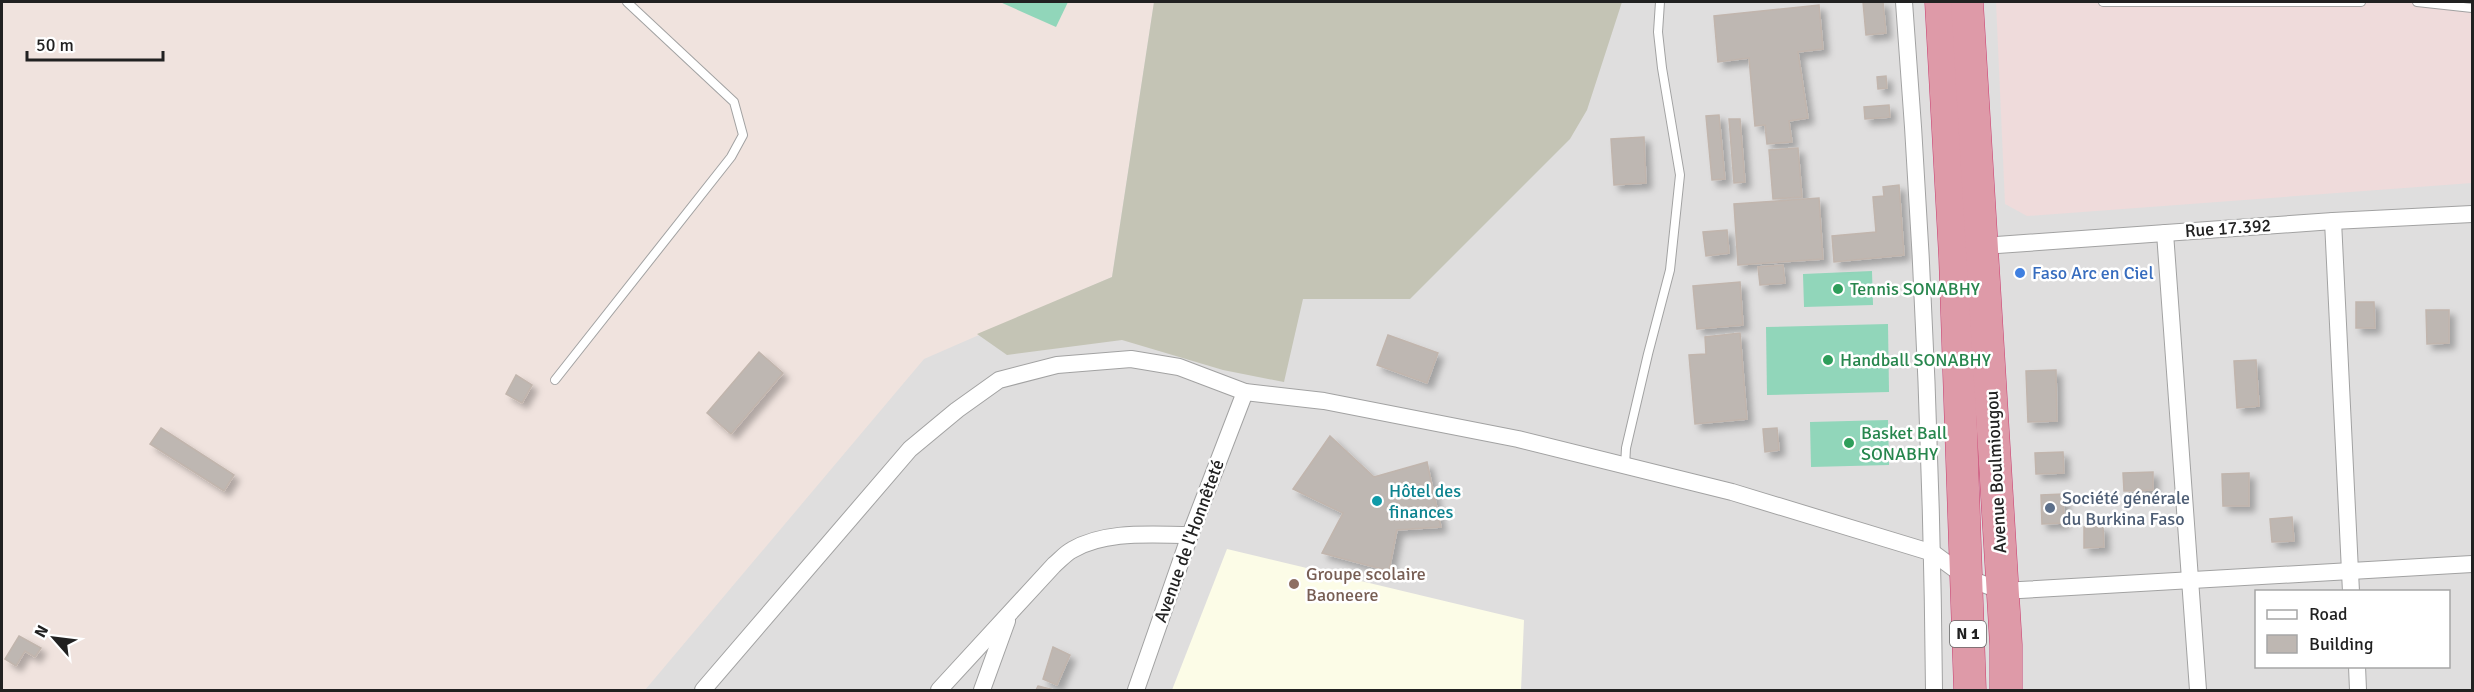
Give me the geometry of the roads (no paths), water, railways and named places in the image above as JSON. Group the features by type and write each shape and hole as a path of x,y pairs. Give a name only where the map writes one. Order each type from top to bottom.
{"highway":[{"name":"Avenue Boulmiougou","path":"1941,2 1955,257 1970,690"},
{"name":"Avenue Boulmiougou","path":"1967,2 1983,246 2006,690"}],"street":[{"path":"1904,2 1918,173 1932,553 1934,690"},
{"name":"Rue 17.392","path":"1983,246 2164,232 2472,214"},
{"path":"2333,221 2351,590"},
{"path":"2164,232 2198,690"},
{"path":"703,690 910,449 957,410 999,380 1057,365 1131,359 1179,367 1245,392 1324,401 1518,439 1732,492 1932,553 1967,578 2002,591 2472,564"},
{"name":"Avenue de l'Honnêteté","path":"1136,690 1190,535 1245,392"},
{"path":"939,690 1071,550 1094,540 1123,536 1190,535"},
{"path":"982,690 1009,614"},
{"path":"2357,668 2358,690"}],"lane":[{"path":"555,380 731,157 743,135 734,102 627,2"},
{"path":"1625,466 1626,448 1670,270 1680,175 1662,68 1658,32 1660,2"},
{"path":"2103,2 2361,2"},
{"path":"2417,2 2472,8"}],"place":[{"name":"Faso Arc en Ciel","path":"2020,273"},
{"name":"Tennis SONABHY","path":"1838,289"},
{"name":"Handball SONABHY","path":"1828,360"},
{"name":"Basket Ball SONABHY","path":"1849,443"},
{"name":"Hôtel des finances","path":"1377,501"},
{"name":"Société générale du Burkina Faso","path":"2050,508"},
{"name":"Groupe scolaire Baoneere","path":"1294,584"}]}
